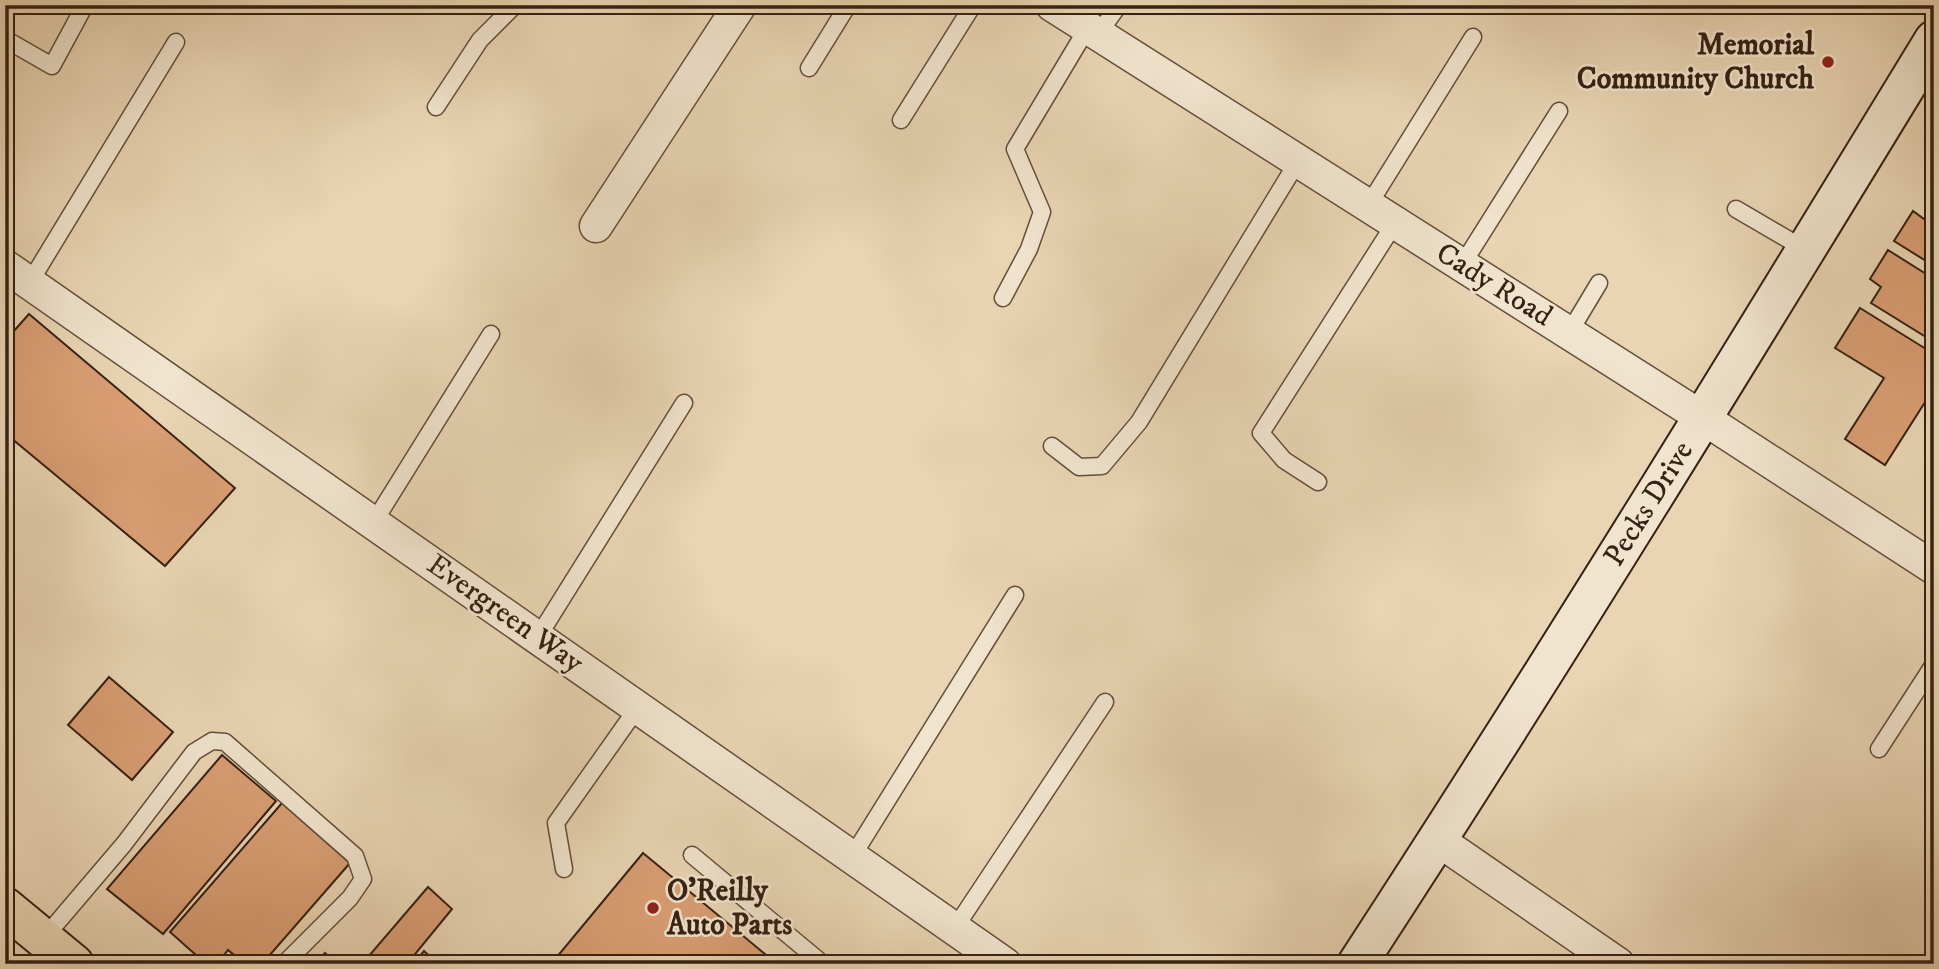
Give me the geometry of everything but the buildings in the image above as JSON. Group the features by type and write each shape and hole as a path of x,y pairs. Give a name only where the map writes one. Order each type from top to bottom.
{"main road":[{"path":"5,907 74,964"}],"street":[{"path":"596,226 740,5"},
{"name":"Cady Road","path":"1052,5 1703,418 1934,568"},
{"name":"Pecks Drive","path":"1357,964 1703,418 1934,40"},
{"name":"Evergreen Way","path":"18,274 1005,964"},
{"path":"1438,839 1618,964"}],"lane":[{"path":"5,38 52,66 85,5"},
{"path":"436,107 480,40 515,5"},
{"path":"809,68 848,5"},
{"path":"901,120 973,5"},
{"path":"1003,298 1029,248 1042,212 1015,149 1093,31 1119,5"},
{"path":"1368,206 1473,37"},
{"path":"18,274 176,42"},
{"path":"1462,265 1559,111"},
{"path":"1052,446 1080,467 1102,466 1139,422 1298,161"},
{"path":"1736,209 1806,250"},
{"path":"1318,482 1284,460 1261,433 1395,223"},
{"path":"1569,333 1599,283"},
{"path":"374,522 491,334"},
{"path":"538,637 684,403"},
{"path":"852,857 1015,595"},
{"path":"1880,749 1934,664"},
{"path":"955,928 1105,702"},
{"path":"564,869 556,823 638,707"},
{"path":"44,939 124,844 194,751 212,741 225,742 355,856 363,879 350,898 284,964"},
{"path":"692,855 824,964"}],"place":[{"name":"Memorial Community Church","path":"1828,62"},
{"name":"O'Reilly Auto Parts","path":"653,908"}]}
